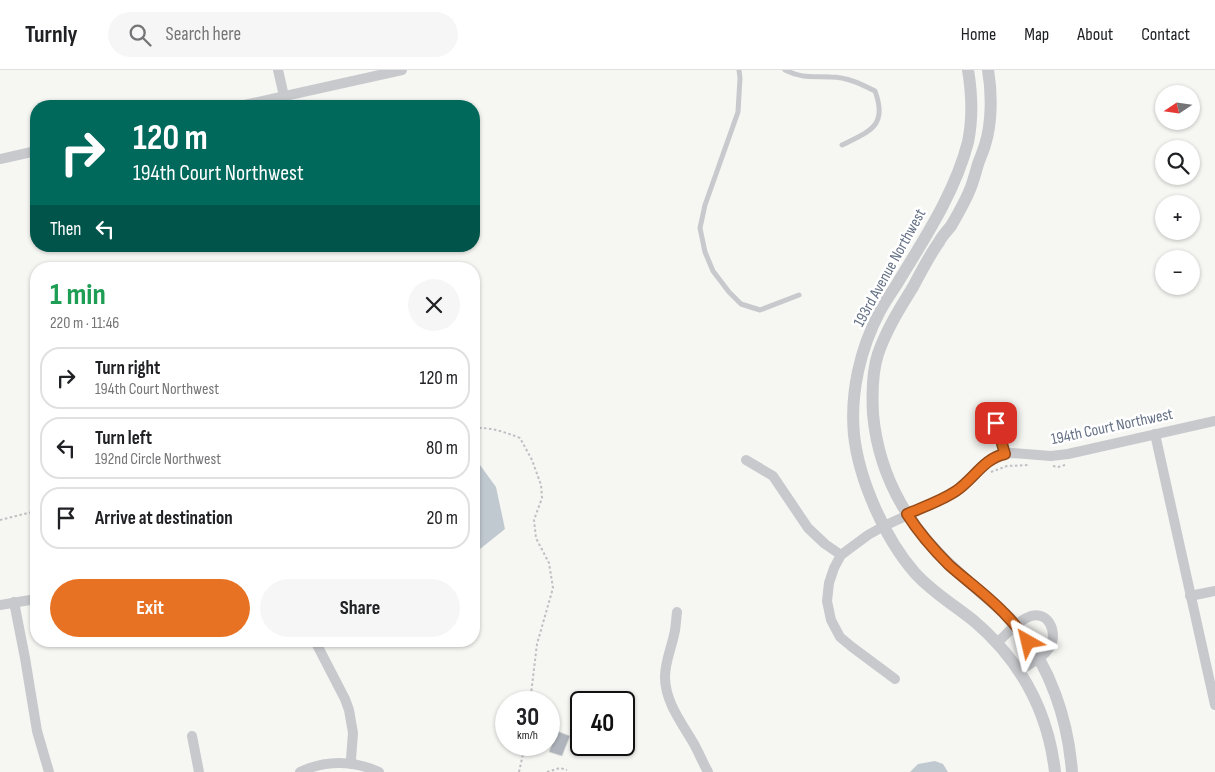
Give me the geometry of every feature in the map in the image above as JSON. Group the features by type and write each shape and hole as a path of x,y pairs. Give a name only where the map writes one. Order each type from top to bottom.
{"street":[{"path":"278,70 284,96"},
{"path":"266,100 402,70"},
{"name":"193rd Avenue Northwest","path":"968,70 972,102 968,142 955,180 927,234 880,311 864,350 855,392 854,436 867,486 884,526 915,573 943,598 974,621 997,643 1019,671 1041,712 1051,745 1055,772"},
{"name":"193rd Avenue Northwest","path":"988,70 990,120 986,144 971,188 893,322 878,355 874,375 873,412 875,433 890,483 917,530 943,559 991,600 1016,626 1038,659 1060,706 1072,772"},
{"path":"0,159 30,152"},
{"path":"992,407 1005,454"},
{"name":"194th Court Northwest","path":"895,679 846,642 840,636 831,620 828,601 829,583 841,555 884,526 957,490 998,455 1012,453 1051,456 1068,454 1215,421"},
{"path":"1155,434 1215,705"},
{"path":"746,460 773,476 808,528 825,544 841,555"},
{"path":"1190,596 1215,591"},
{"path":"0,605 30,600"},
{"path":"14,602 37,731 49,772"},
{"path":"677,612 674,634 666,664 666,688 674,709 708,772"},
{"path":"997,643 1025,619 1033,616 1042,617 1049,621 1053,629 1053,638 1049,648 1038,659 1019,671"},
{"path":"318,647 349,710 353,733 352,764"},
{"path":"192,736 199,772"},
{"path":"300,772 330,763 365,766 379,772"}],"lane":[{"path":"739,70 738,112 704,205 700,228 705,252 713,271 741,304 760,310 799,295"},
{"path":"785,70 793,74 812,78 832,77 858,82 875,91 879,103 879,117 870,131 842,145"}],"path":[{"path":"480,427 505,432 520,438 532,460 541,485 542,498 534,520 536,538 549,563 553,588 536,644 531,691"},
{"path":"988,472 1007,466 1036,465"},
{"path":"1051,466 1067,465"},
{"path":"0,520 30,512"},
{"path":"519,772 523,756"},
{"path":"547,772 560,768 567,770"}],"shaded area":[{"path":"480,465 496,487 505,529 480,549"},
{"path":"935,761 943,764 948,772 910,772 918,764"}],"building":[{"path":"560,732 570,736 562,756 560,755"}],"route":[{"path":"996,423 1005,454 998,455 988,462 957,490 944,498 907,514 917,530 937,553 1005,613 1028,642"}]}
